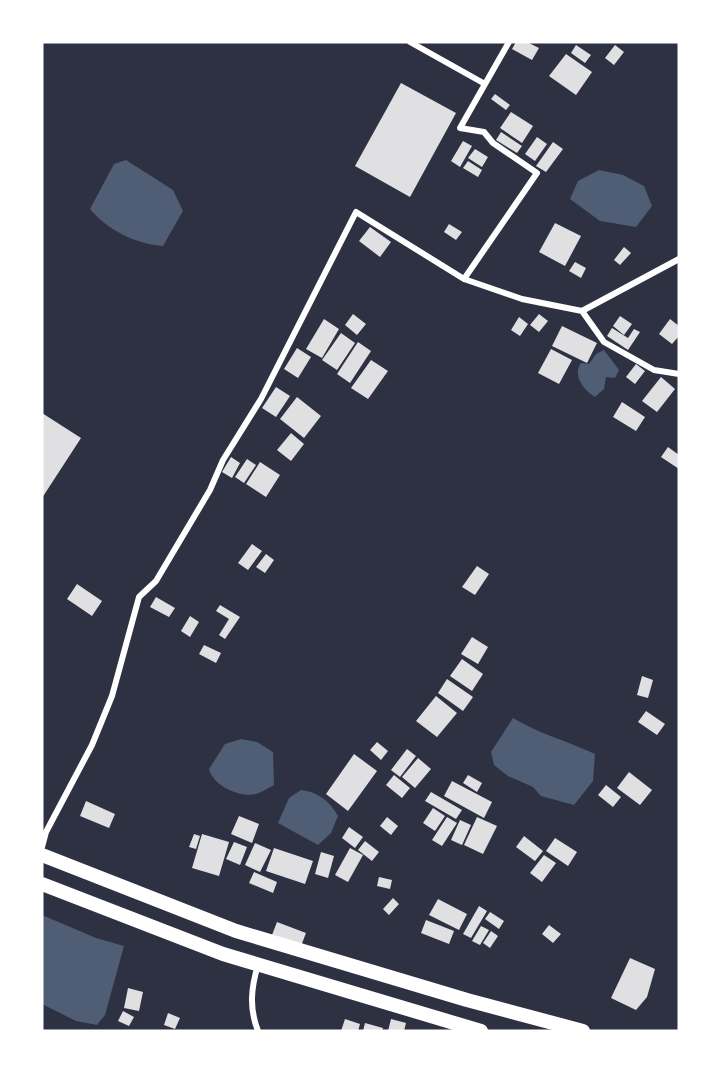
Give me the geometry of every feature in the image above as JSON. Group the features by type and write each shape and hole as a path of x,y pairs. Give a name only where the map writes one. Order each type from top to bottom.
{"highway":[{"path":"42,855 236,930 467,1000 583,1031"},
{"path":"42,884 223,954 481,1031"}],"street":[{"path":"410,42 486,84"},
{"path":"465,279 537,173 493,142 484,132 460,128 509,42"},
{"path":"42,847 46,832 92,746 112,696 139,597 156,581 210,490 223,460 267,389 356,212 465,279 522,299 582,311 679,259"},
{"path":"582,311 604,342 654,370 679,374"},
{"path":"258,964 250,990 254,1021 258,1031"}],"water":[{"path":"126,160 173,190 183,211 163,246 123,235 97,217 90,209 114,164"},
{"path":"599,170 623,175 644,186 652,206 636,227 600,221 570,199 578,181"},
{"path":"604,350 619,370 615,378 606,377 604,389 595,397 587,391 578,373 581,363 589,364 596,354"},
{"path":"513,718 533,729 595,754 593,781 574,805 541,796 533,787 508,776 494,765 491,752"},
{"path":"241,739 257,742 273,752 274,785 256,794 242,794 228,789 216,781 209,769 225,744"},
{"path":"301,790 323,798 338,816 331,833 318,845 278,823 289,798"},
{"path":"42,915 96,938 124,946 105,1015 97,1025 76,1021 42,1004"}],"building":[{"path":"516,42 527,42 539,48 532,60 512,49"},
{"path":"576,45 591,55 585,63 571,53"},
{"path":"615,45 624,52 614,65 605,58"},
{"path":"566,54 592,72 576,95 549,76"},
{"path":"401,83 456,113 410,197 355,166"},
{"path":"495,94 510,105 506,110 491,99"},
{"path":"511,112 533,126 522,143 500,128"},
{"path":"501,132 522,146 517,153 496,140"},
{"path":"537,137 547,144 535,161 525,154"},
{"path":"463,141 472,146 460,167 451,161"},
{"path":"553,142 563,149 546,172 536,166"},
{"path":"475,149 488,157 482,167 468,158"},
{"path":"468,161 482,170 478,177 463,168"},
{"path":"555,223 581,236 565,266 539,252"},
{"path":"449,224 462,232 456,240 444,232"},
{"path":"370,227 391,242 380,257 359,241"},
{"path":"624,247 631,253 620,265 614,260"},
{"path":"575,262 586,268 581,278 569,271"},
{"path":"353,314 366,324 357,335 345,325"},
{"path":"539,314 548,321 539,332 530,325"},
{"path":"620,316 632,324 624,335 613,326"},
{"path":"519,317 528,324 520,336 511,330"},
{"path":"324,319 339,329 322,358 306,349"},
{"path":"670,319 679,326 679,336 672,344 659,334"},
{"path":"562,326 597,343 587,363 552,346"},
{"path":"612,328 628,338 634,329 640,332 628,350 607,336"},
{"path":"341,333 355,343 337,370 322,360"},
{"path":"358,342 371,351 350,383 337,374"},
{"path":"297,348 311,357 298,378 284,369"},
{"path":"551,349 572,360 559,384 538,373"},
{"path":"371,360 388,371 368,399 351,388"},
{"path":"636,364 645,371 635,384 626,377"},
{"path":"661,377 675,389 657,412 642,401"},
{"path":"276,387 290,396 276,417 262,408"},
{"path":"297,397 321,416 304,438 280,419"},
{"path":"622,402 645,417 636,431 613,417"},
{"path":"42,413 81,438 42,498"},
{"path":"291,433 304,444 291,461 277,450"},
{"path":"668,447 679,455 679,469 661,457"},
{"path":"231,457 240,463 232,478 222,472"},
{"path":"247,459 256,465 244,483 235,477"},
{"path":"260,462 280,475 266,497 246,484"},
{"path":"252,544 262,551 248,570 238,563"},
{"path":"266,554 274,560 265,573 256,567"},
{"path":"477,566 489,574 475,595 462,587"},
{"path":"77,584 102,601 92,616 67,599"},
{"path":"156,597 175,608 169,617 150,607"},
{"path":"220,605 240,617 225,639 219,635 229,619 216,611"},
{"path":"190,616 199,622 190,637 181,631"},
{"path":"472,637 488,647 478,664 461,654"},
{"path":"204,645 221,653 216,663 199,654"},
{"path":"462,659 483,674 472,691 450,676"},
{"path":"642,676 653,680 648,698 637,695"},
{"path":"447,679 473,697 463,711 438,693"},
{"path":"436,696 457,713 437,737 416,721"},
{"path":"646,711 665,724 657,735 638,722"},
{"path":"377,742 388,751 381,760 370,750"},
{"path":"407,749 416,756 400,777 391,770"},
{"path":"354,754 377,771 348,811 326,794"},
{"path":"418,758 431,769 415,788 402,777"},
{"path":"629,772 652,790 640,805 617,788"},
{"path":"394,775 410,788 402,798 386,785"},
{"path":"468,775 482,783 477,792 463,783"},
{"path":"452,781 492,802 484,818 444,796"},
{"path":"606,785 621,797 613,807 598,795"},
{"path":"431,792 462,810 456,819 425,801"},
{"path":"86,801 115,814 109,828 80,816"},
{"path":"433,808 445,816 435,831 423,823"},
{"path":"239,816 259,824 252,843 231,834"},
{"path":"387,817 398,826 391,835 380,826"},
{"path":"447,817 457,823 442,846 432,840"},
{"path":"477,817 497,826 483,854 464,845"},
{"path":"460,820 471,825 462,845 451,840"},
{"path":"349,827 363,837 355,848 342,838"},
{"path":"194,834 200,836 196,849 189,847"},
{"path":"202,834 229,842 219,876 192,868"},
{"path":"524,836 543,851 535,861 516,847"},
{"path":"555,838 577,852 568,866 546,851"},
{"path":"365,841 379,852 372,861 358,850"},
{"path":"234,842 247,847 240,865 226,859"},
{"path":"255,843 271,850 260,872 245,865"},
{"path":"274,848 313,861 305,884 266,871"},
{"path":"350,848 363,855 348,882 335,875"},
{"path":"321,852 334,856 328,878 315,874"},
{"path":"544,855 556,863 542,882 530,873"},
{"path":"254,872 277,882 273,893 249,883"},
{"path":"379,877 392,880 390,889 377,886"},
{"path":"393,898 399,904 389,915 383,909"},
{"path":"438,899 467,914 459,930 429,915"},
{"path":"479,906 487,911 471,938 463,934"},
{"path":"490,912 504,921 499,929 485,919"},
{"path":"426,920 454,931 449,944 421,933"},
{"path":"277,922 306,933 301,946 272,935"},
{"path":"549,925 561,934 553,943 542,934"},
{"path":"481,926 489,930 480,945 472,941"},
{"path":"491,931 498,936 490,948 483,943"},
{"path":"630,958 655,969 647,997 636,1010 611,998"},
{"path":"128,988 143,992 139,1011 124,1008"},
{"path":"123,1011 134,1017 129,1026 118,1021"},
{"path":"168,1013 180,1018 175,1029 164,1025"},
{"path":"345,1019 360,1024 358,1031 341,1031"},
{"path":"391,1019 406,1023 404,1031 388,1031"},
{"path":"365,1023 383,1028 382,1031 363,1031"}]}
